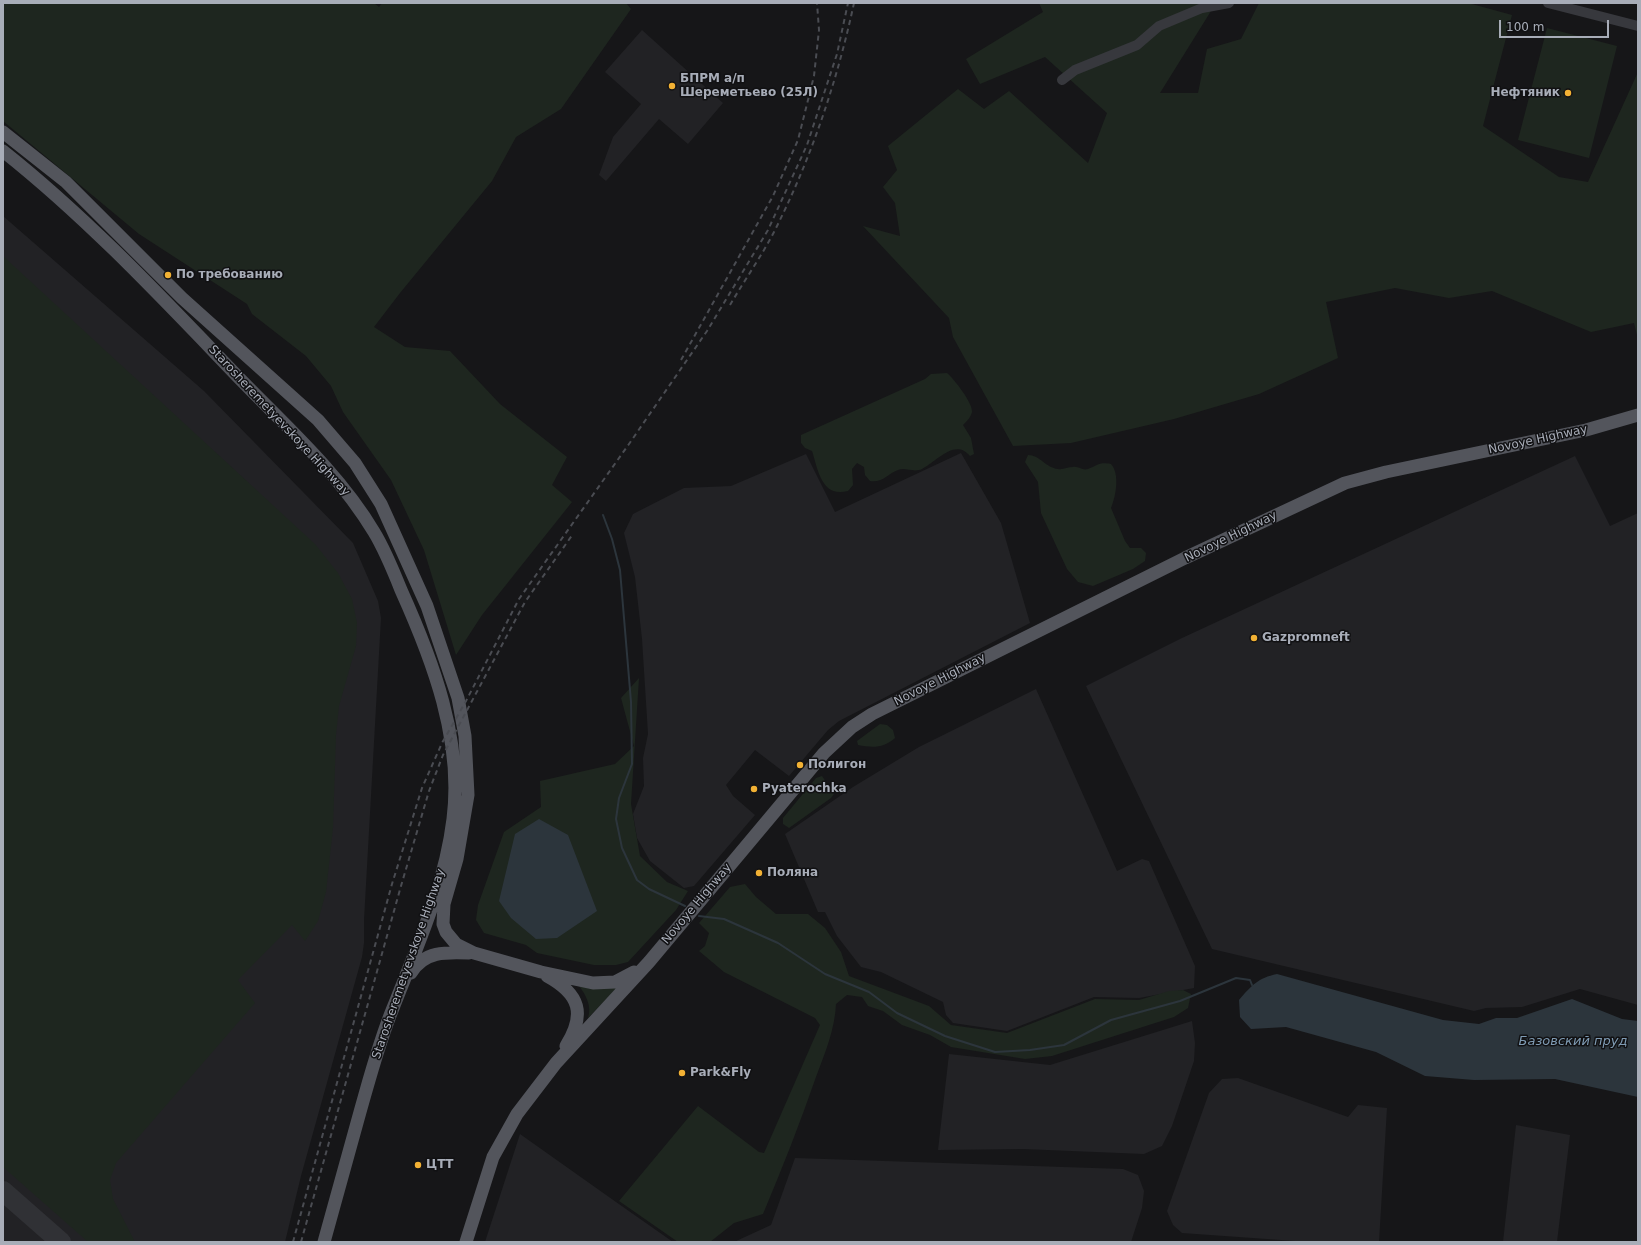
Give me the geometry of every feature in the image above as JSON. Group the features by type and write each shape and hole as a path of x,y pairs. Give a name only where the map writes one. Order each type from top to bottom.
{"main road":[{"name":"Starosheremetyevskoye Highway","path":"3,132 66,182 182,298 318,420 343,447 374,492 398,540 427,606 458,698 466,736 468,795 458,859 444,904 443,924 446,932 456,944 474,953"},
{"name":"Starosheremetyevskoye Highway","path":"3,151 38,178 99,235 171,306 322,465 359,509 374,532 390,562 423,641 447,717 455,784 454,814 450,847 432,905 402,988 392,1009 373,1067 324,1242"},
{"name":"Novoye Highway","path":"466,1242 493,1157 517,1114 556,1063 649,962 824,753 852,727 872,714 1185,558 1345,483 1386,472 1586,430 1638,415"},
{"path":"402,988 413,969 420,961 428,956 448,952 474,953 541,972 602,984 627,978 649,962"},
{"path":"541,972 554,980 572,996 577,1005 579,1015 576,1027 556,1063"}],"street":[{"path":"1062,80 1075,70 1137,45 1158,26 1202,8 1229,3"},
{"path":"1548,3 1638,26"}],"shaded area":[{"path":"3,3 374,3 379,7 382,3 626,3 631,9 561,109 516,137 492,181 374,327 405,347 450,351 500,404 567,457 552,485 572,502 482,615 456,655 424,550 391,480 343,412 331,386 306,356 252,314 247,304 139,234 3,121"},
{"path":"1039,3 1216,3 1160,93 1198,93 1207,49 1241,39 1259,3 1468,3 1512,15 1483,126 1559,177 1588,182 1638,72 1638,339 1634,323 1591,332 1492,291 1449,298 1395,288 1326,302 1338,358 1259,394 1174,419 1071,443 1013,446 953,337 949,318 863,226 900,236 895,203 883,187 897,170 888,146 958,89 984,109 1009,91 1088,163 1107,113 1045,57 980,84 966,59 1043,12"},
{"name":"Нефтяник","path":"1547,28 1617,46 1589,158 1518,140"},
{"path":"642,30 723,103 688,144 659,119 606,181 599,175 613,137 641,104 605,72"},
{"path":"3,216 204,391 353,543 378,601 381,618 364,920 364,943 362,957 301,1176 285,1242 3,1242"},
{"path":"3,256 315,544 338,573 352,599 357,623 356,646 339,706 336,735 333,828 326,892 318,921 305,941 292,925 238,980 255,1003 116,1163 110,1180 113,1199 135,1242 88,1242 3,1167"},
{"path":"947,373 962,391 972,408 971,416 963,425 971,438 974,454 970,456 964,451 958,449 952,450 922,469 901,469 878,481 870,481 865,475 864,467 857,463 852,469 853,485 848,491 839,492 826,486 819,473 812,451 805,448 801,443 801,435 925,379 931,374"},
{"path":"961,453 1001,523 1030,623 839,721 828,730 789,776 755,750 726,785 733,796 755,815 694,886 684,888 650,861 637,838 633,814 644,786 643,758 648,734 642,639 635,577 624,533 633,514 684,488 731,486 806,454 835,512"},
{"path":"1028,455 1036,457 1058,469 1075,467 1088,469 1101,464 1111,464 1116,473 1116,491 1111,508 1125,541 1130,548 1141,548 1146,553 1145,561 1133,569 1093,586 1078,582 1067,569 1041,513 1038,482 1025,462"},
{"path":"1575,456 1610,526 1638,513 1638,1005 1580,989 1522,1007 1486,1008 1474,1011 1212,949 1086,686 1182,638"},
{"path":"639,678 631,804 640,856 667,882 688,891 676,910 628,962 616,965 594,965 537,953 526,945 484,933 476,920 478,905 504,832 541,807 540,781 615,764 634,746 621,698"},
{"path":"1036,689 1117,871 1142,859 1149,861 1195,966 1194,988 1139,998 1094,997 1007,1031 953,1023 946,1015 943,1002 881,972 861,967 837,936 825,912 818,912 785,834 853,787 919,747"},
{"path":"880,724 887,725 893,730 895,738 887,744 878,746 869,747 858,745 857,741"},
{"path":"822,776 834,794 831,798 789,828 783,824 783,818 816,778"},
{"path":"745,884 756,897 776,914 808,914 825,928 841,952 849,976 929,1006 951,1025 1007,1033 1095,999 1139,1000 1169,991 1183,990 1191,994 1188,1008 1174,1017 1052,1056 1025,1059 951,1047 930,1035 902,1025 883,1011 868,1006 862,997 847,995 836,1004 834,1023 826,1050 791,1146 763,1214 734,1223 710,1242 678,1242 619,1201 698,1106 759,1152 764,1153 820,1025 815,1018 724,972 699,951 705,946 709,933 699,923 730,887"},
{"path":"579,986 618,987 588,1018 588,1001"},
{"path":"1192,1021 1195,1043 1194,1061 1172,1126 1162,1146 1144,1154 1023,1149 938,1150 949,1054 1050,1065"},
{"path":"1238,1078 1348,1117 1358,1105 1387,1108 1379,1242 1309,1242 1182,1233 1173,1225 1167,1211 1209,1093 1222,1079"},
{"path":"1516,1125 1570,1135 1557,1242 1503,1242"},
{"path":"520,1134 616,1202 673,1242 485,1242"},
{"path":"795,1158 1123,1169 1138,1175 1144,1191 1142,1208 1131,1242 734,1242 771,1225"}],"water":[{"path":"539,819 568,835 597,911 557,938 536,939 511,918 499,901 515,834"},
{"name":"Базовский пруд","path":"1277,974 1443,1020 1479,1024 1496,1018 1517,1018 1572,999 1622,1019 1638,1021 1638,1097 1555,1079 1474,1080 1425,1076 1376,1052 1286,1027 1251,1029 1240,1017 1239,1000 1260,980"}],"waterway":[{"path":"603,515 612,539 620,570 631,702 632,764 619,798 616,819 622,848 637,880 649,889 685,906"},
{"path":"699,916 724,919 778,943 825,974 869,992 897,1013 945,1036 995,1052 1030,1050 1064,1045 1111,1020 1180,1001 1236,978 1250,980 1252,985"}],"taxiway":[{"path":"3,1191 61,1242"}],"railway":[{"path":"681,360 773,196 798,140 814,76 819,30 817,3"},
{"path":"293,1242 392,884 422,788 442,743 466,701 519,599 707,331 768,230 807,145 837,54 848,3"},
{"path":"730,305 774,232 800,177 822,120 840,62 854,3"},
{"path":"301,1242 429,791 443,755 525,602 573,534"}],"place":[{"name":"БПРМ а/п Шереметьево (25Л)","path":"672,86"},
{"name":"Нефтяник","path":"1568,93"},
{"name":"По требованию","path":"168,275"},
{"name":"Gazpromneft","path":"1254,638"},
{"name":"Полигон","path":"800,765"},
{"name":"Pyaterochka","path":"754,789"},
{"name":"Поляна","path":"759,873"},
{"name":"Park&Fly","path":"682,1073"},
{"name":"ЦТТ","path":"418,1165"}]}
